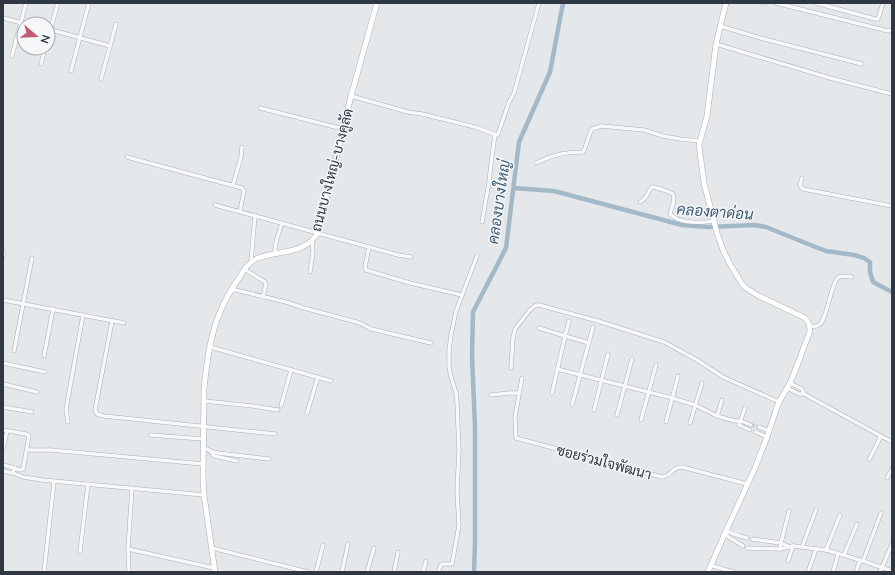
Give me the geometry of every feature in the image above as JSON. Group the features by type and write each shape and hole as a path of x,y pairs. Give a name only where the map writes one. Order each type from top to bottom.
{"street":[{"path":"22,16 26,3"},
{"path":"54,16 58,3"},
{"path":"71,72 89,3"},
{"name":"ถนนบางใหญ่-บางคูลัด","path":"215,570 204,495 203,427 205,375 210,347 218,318 231,289 244,269 251,262 258,258 300,248 312,241 318,233 351,96 377,3"},
{"path":"482,222 495,134 498,134 509,102 514,93 539,3"},
{"path":"708,572 748,484 779,402 790,383 801,358 810,331 810,326 805,318 752,292 742,284 730,264 717,233 704,183 699,149 707,116 716,44 726,3"},
{"path":"776,3 888,31 892,30"},
{"path":"816,3 878,19 883,3"},
{"path":"3,18 16,21"},
{"path":"101,79 116,24"},
{"path":"720,26 778,43 862,64"},
{"path":"56,32 110,46"},
{"path":"12,56 16,39"},
{"path":"716,44 830,78 892,94"},
{"path":"41,64 43,56"},
{"path":"351,96 408,112 475,127 495,134"},
{"path":"260,108 343,129"},
{"path":"536,163 550,156 570,152 584,152 592,129 601,126 644,130 668,137 700,141"},
{"path":"233,185 241,157 242,147"},
{"path":"127,157 242,188 244,189 240,211"},
{"path":"802,178 800,187 803,189 892,206"},
{"path":"640,202 644,199 650,189 654,187 673,194 674,201 670,214 673,217 693,223 714,222"},
{"path":"215,205 411,257"},
{"path":"251,262 255,215"},
{"path":"275,254 275,243 281,226"},
{"path":"310,272 313,252 312,241"},
{"path":"370,247 365,267 366,270 410,283 462,295"},
{"path":"438,572 441,565 452,564 459,525 457,491 459,451 457,403 449,367 449,351 456,311 477,256"},
{"path":"14,351 22,303 32,258"},
{"path":"244,269 265,282 266,284 263,297"},
{"path":"810,326 820,325 839,277 852,277"},
{"path":"231,289 360,322 371,329 431,343"},
{"path":"3,300 124,323"},
{"path":"511,368 515,329 530,310 536,305 539,305 598,321 664,342 697,360 723,377 779,402"},
{"path":"44,356 53,309"},
{"path":"68,422 66,409 83,315"},
{"path":"112,321 95,412 99,415 275,434"},
{"path":"552,393 564,336 569,321"},
{"path":"572,405 593,327"},
{"path":"540,328 589,343"},
{"path":"210,347 331,381"},
{"path":"594,410 608,354"},
{"path":"617,415 632,359"},
{"path":"3,363 45,372"},
{"path":"640,420 656,365"},
{"path":"557,369 695,405 717,416 740,423 750,430"},
{"path":"204,401 280,408 291,370"},
{"path":"666,422 678,376"},
{"path":"308,413 318,377"},
{"name":"ซอยร่วมใจพัฒนา","path":"522,378 515,417 516,438 662,477 666,477 675,468 682,467 748,484"},
{"path":"690,424 702,383"},
{"path":"790,383 802,389 804,394"},
{"path":"3,384 37,392"},
{"path":"787,388 799,394 804,394 892,442"},
{"path":"491,395 520,393"},
{"path":"717,416 722,400"},
{"path":"3,406 32,412"},
{"path":"740,423 745,408"},
{"path":"740,423 751,424"},
{"path":"759,428 769,431"},
{"path":"3,449 5,430 28,435 29,437 23,469 20,470 3,465"},
{"path":"756,432 767,437"},
{"path":"150,434 203,439"},
{"path":"869,460 882,436"},
{"path":"203,447 218,453 269,459"},
{"path":"27,450 51,450 203,464"},
{"path":"209,450 214,456 237,461"},
{"path":"13,473 14,468"},
{"path":"887,478 892,469"},
{"path":"3,471 54,482 204,495"},
{"path":"44,572 54,482"},
{"path":"80,552 88,484"},
{"path":"129,572 128,548 132,488"},
{"path":"802,547 816,510"},
{"path":"780,548 780,543 790,511"},
{"path":"856,572 881,513"},
{"path":"826,550 840,515"},
{"path":"844,556 857,524"},
{"path":"725,532 747,538"},
{"path":"725,532 743,546"},
{"path":"752,539 826,550 861,561 881,570 892,572"},
{"path":"342,572 348,544"},
{"path":"881,570 892,544"},
{"path":"316,572 322,545"},
{"path":"747,548 780,548 791,546"},
{"path":"788,561 791,546"},
{"path":"128,548 215,570"},
{"path":"212,548 308,572"},
{"path":"367,572 374,548"},
{"path":"808,572 816,549"},
{"path":"394,572 398,552"},
{"path":"832,572 838,554"},
{"path":"423,572 426,561"},
{"path":"710,565 733,572"}],"waterway":[{"name":"คลองบางใหญ่","path":"474,572 475,427 472,356 473,312 506,248 519,142 550,72 563,3"},
{"name":"คลองตาด่อน","path":"514,188 554,191 682,225 708,227 755,225 766,227 826,251 864,258 870,262 870,272 873,282 892,292"}],"tunnel":[{"path":"751,425 759,427"}]}
